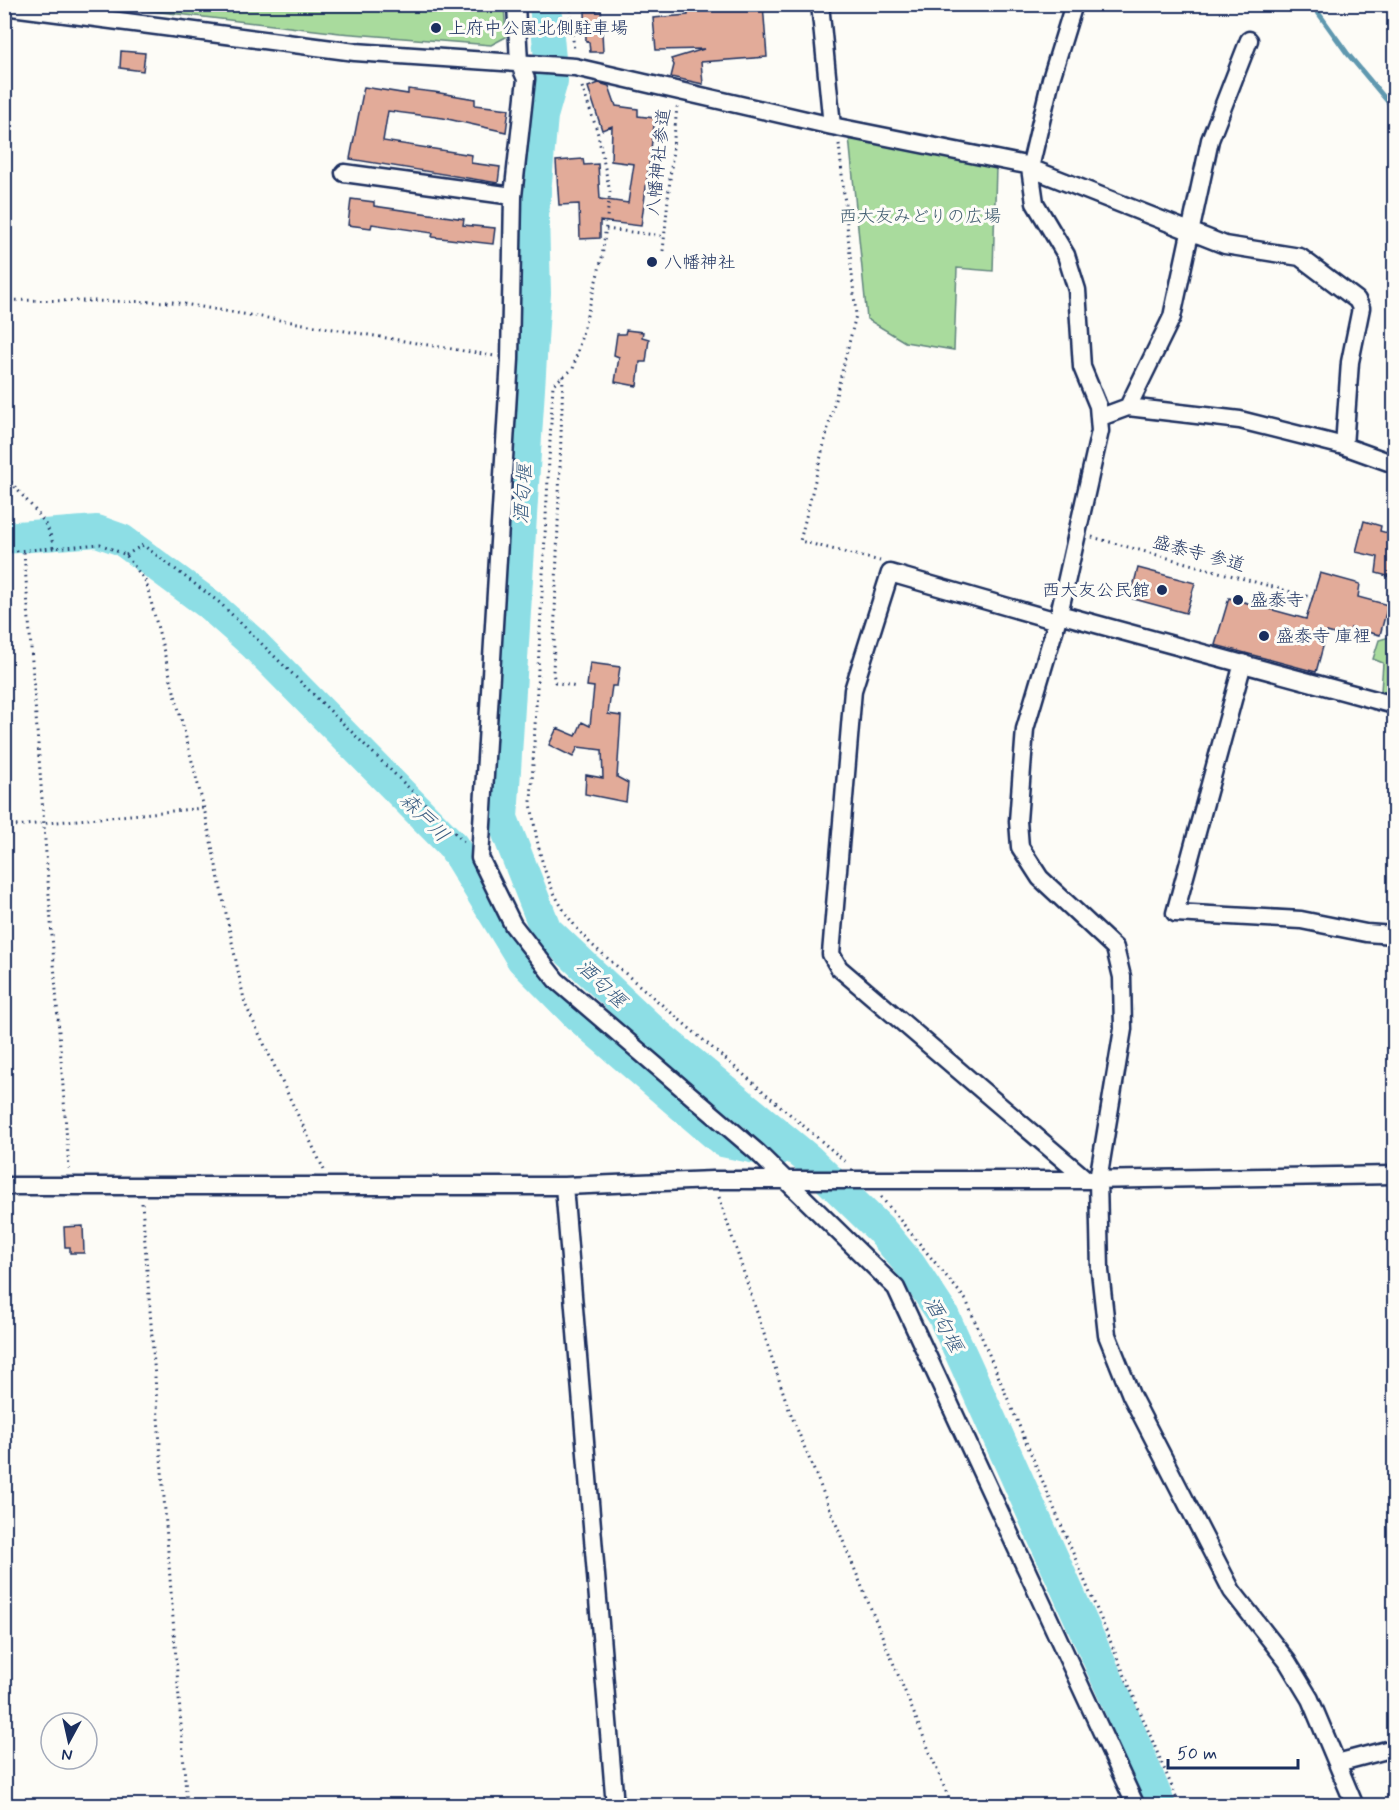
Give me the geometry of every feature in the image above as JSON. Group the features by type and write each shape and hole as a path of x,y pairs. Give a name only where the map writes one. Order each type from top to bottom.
{"street":[{"path":"516,4 519,63 526,79 513,196 510,359 480,858 513,925 556,980 757,1152 783,1180 896,1288 1136,1806"},
{"path":"820,4 835,127"},
{"path":"1074,4 1030,167 1035,203 1066,255 1077,290 1082,367 1101,417 1079,534 1058,617 1025,729 1018,821 1020,847 1040,878 1115,948 1122,977 1122,1029 1093,1180 1103,1311 1114,1354 1131,1395 1232,1591 1299,1678 1355,1806"},
{"path":"4,6 355,52 575,67 835,127 1030,167 1188,233 1225,245 1300,257 1357,300 1361,308 1350,362 1344,446"},
{"path":"1128,407 1172,316 1182,278 1188,233 1210,140 1249,40"},
{"path":"344,173 513,196"},
{"path":"1101,417 1128,407 1240,420 1344,446 1395,464"},
{"path":"1093,1180 839,968 831,954 853,690 890,573 1243,663 1395,705"},
{"path":"1243,663 1175,912 1301,920 1366,933 1395,935"},
{"path":"4,1186 141,1188 564,1186 713,1180 1093,1180 1395,1175"},
{"path":"564,1186 615,1806"},
{"path":"1336,1763 1395,1748"}],"path":[{"path":"570,4 575,67 597,130 610,192 602,258 573,369 552,384 531,802 543,867 569,922 592,945 867,1179 966,1300 1180,1806"},
{"name":"八幡神社参道","path":"663,251 678,90"},
{"path":"835,127 856,315 800,541 878,560 889,566 890,573"},
{"name":"八幡神社参道","path":"606,228 664,236"},
{"path":"4,300 172,302 510,359"},
{"path":"563,376 553,673 555,682 576,687"},
{"path":"4,472 51,531 53,548"},
{"name":"盛泰寺 参道","path":"1079,534 1313,598"},
{"path":"4,552 100,544 126,555 146,582 204,808 245,1004 332,1187"},
{"path":"126,555 143,545 220,603 480,858"},
{"path":"24,552 70,1188"},
{"path":"4,827 204,808"},
{"path":"713,1180 788,1407 952,1806"},
{"path":"141,1188 187,1806"}],"green space":[{"path":"101,5 504,5 506,37 491,45 340,33"},
{"name":"西大友みどりの広場","path":"849,137 996,167 993,271 957,268 954,350 905,342 867,319"},
{"path":"1394,626 1394,694 1381,691 1383,663 1373,659 1379,640 1393,636"}],"building":[{"path":"687,4 763,4 767,57 701,62 703,84 671,77 674,65 671,59 704,49 656,50 653,18 688,15"},
{"path":"585,11 601,11 603,52 590,52 589,42 586,41"},
{"path":"121,51 145,53 143,71 120,68"},
{"path":"599,83 609,86 616,106 638,109 638,116 655,118 641,226 600,221 600,238 580,239 579,204 559,205 556,161 583,159 584,165 598,164 600,199 628,203 634,164 611,161 612,126 602,130 588,87"},
{"path":"364,87 408,94 408,89 434,92 475,99 475,105 509,109 506,132 443,118 388,111 383,141 472,155 471,163 500,167 498,183 350,159"},
{"path":"351,199 374,202 374,206 464,219 463,225 495,228 493,244 432,237 433,233 372,224 371,228 348,225"},
{"path":"626,330 643,332 642,337 649,339 646,362 640,362 637,386 615,382 619,357 614,355 617,334 625,334"},
{"path":"1364,521 1381,526 1380,531 1395,535 1395,578 1376,573 1378,557 1356,552"},
{"name":"西大友公民館","path":"1138,568 1195,583 1186,613 1130,598"},
{"path":"1320,573 1360,584 1358,597 1388,605 1380,635 1351,628 1348,638 1327,632 1316,672 1215,645 1229,598 1306,619"},
{"path":"590,663 620,667 617,686 612,686 608,714 621,716 617,777 628,783 626,802 585,794 586,775 603,778 602,750 578,747 573,757 549,745 557,728 576,736 582,722 590,726 594,687 587,686"},
{"path":"83,1226 84,1253 70,1253 70,1247 65,1247 64,1227"}],"waterway":[{"name":"酒匂堰","path":"545,4 552,81 542,116 533,215 535,293 502,818 546,930 653,1031 808,1159 880,1229 910,1265 943,1315 1118,1703 1160,1806"},
{"path":"1312,4 1347,53 1394,109"},
{"name":"森戸川","path":"4,538 97,531 122,540 210,605 254,644 453,846 522,959 578,1016 723,1141 775,1152"}],"place":[{"name":"上府中公園北側駐車場","path":"436,28"},
{"name":"八幡神社","path":"652,262"},
{"name":"西大友公民館","path":"1162,590"},
{"name":"盛泰寺","path":"1238,600"},
{"name":"盛泰寺 庫裡","path":"1264,636"}]}
